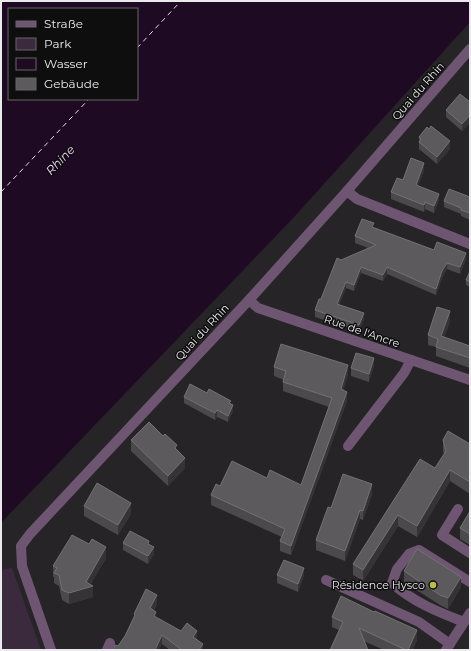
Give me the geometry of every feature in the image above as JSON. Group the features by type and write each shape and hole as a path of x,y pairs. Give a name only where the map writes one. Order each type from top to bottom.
{"street":[{"name":"Quai du Rhin","path":"51,650 22,566 21,546 30,534 249,300 347,191 470,49"},
{"path":"347,191 357,200 470,244"},
{"name":"Rue de l'Ancre","path":"249,300 258,308 470,380"},
{"path":"348,446 404,374 411,360"},
{"path":"458,509 442,535 470,553"},
{"path":"464,622 431,609 402,593 392,583 397,569 409,554 419,550 470,582"},
{"path":"326,580 419,622 448,647 470,613"}],"green space":[{"path":"12,568 41,650 1,650 1,570"}],"water":[{"name":"Rhine","path":"1,1 470,1 470,22 295,216 1,523"}],"building":[{"path":"460,94 470,102 470,115 462,124 446,110"},
{"path":"431,126 450,141 437,157 419,142 421,139 419,137 427,127 429,129"},
{"path":"411,158 424,163 416,185 439,194 434,206 425,202 424,205 391,192 397,178 403,180"},
{"path":"449,189 470,197 470,213 444,201"},
{"path":"362,219 374,223 372,227 434,250 437,242 466,253 460,267 447,263 442,271 436,289 387,267 383,275 361,267 354,285 346,282 337,304 364,313 359,325 315,310 319,299 321,299 337,258 341,260 376,245 355,236"},
{"path":"470,271 470,282 466,280"},
{"path":"437,307 450,311 441,336 470,346 470,358 436,347 438,339 428,335"},
{"path":"281,344 348,365 341,389 347,392 291,546 280,541 285,529 211,495 216,484 220,486 232,461 267,478 270,470 301,485 332,398 283,382 286,371 274,367"},
{"path":"356,353 374,358 369,374 351,368"},
{"path":"190,384 207,393 209,389 231,401 229,403 233,405 228,416 217,410 215,413 184,397"},
{"path":"149,422 163,436 165,434 177,445 175,448 185,458 168,476 131,440"},
{"path":"448,431 470,444 470,482 450,470 417,526 398,515 363,570 353,564 420,459 435,468 446,451 443,440"},
{"path":"343,474 372,484 363,511 360,510 345,551 316,540 328,507 331,508"},
{"path":"97,483 131,503 118,525 84,506"},
{"path":"470,511 470,534 460,528"},
{"path":"130,531 149,541 148,544 154,547 148,556 123,543"},
{"path":"72,535 89,544 92,539 106,547 86,582 93,586 69,593 62,590 59,575 54,573 57,568 53,566"},
{"path":"417,549 461,577 448,598 440,595 404,571"},
{"path":"284,560 304,568 298,584 277,575"},
{"path":"146,589 157,595 150,608 156,612 154,616 181,631 187,623 197,631 193,637 203,644 199,650 182,650 162,635 155,650 113,650 115,645 118,646 125,636"},
{"path":"341,596 417,630 408,650 359,628 368,650 330,650 343,622 332,617"}],"ferry route":[{"path":"138,47 181,1"},
{"path":"1,192 88,100"}],"place":[{"name":"Résidence Hysco","path":"433,585"}]}
